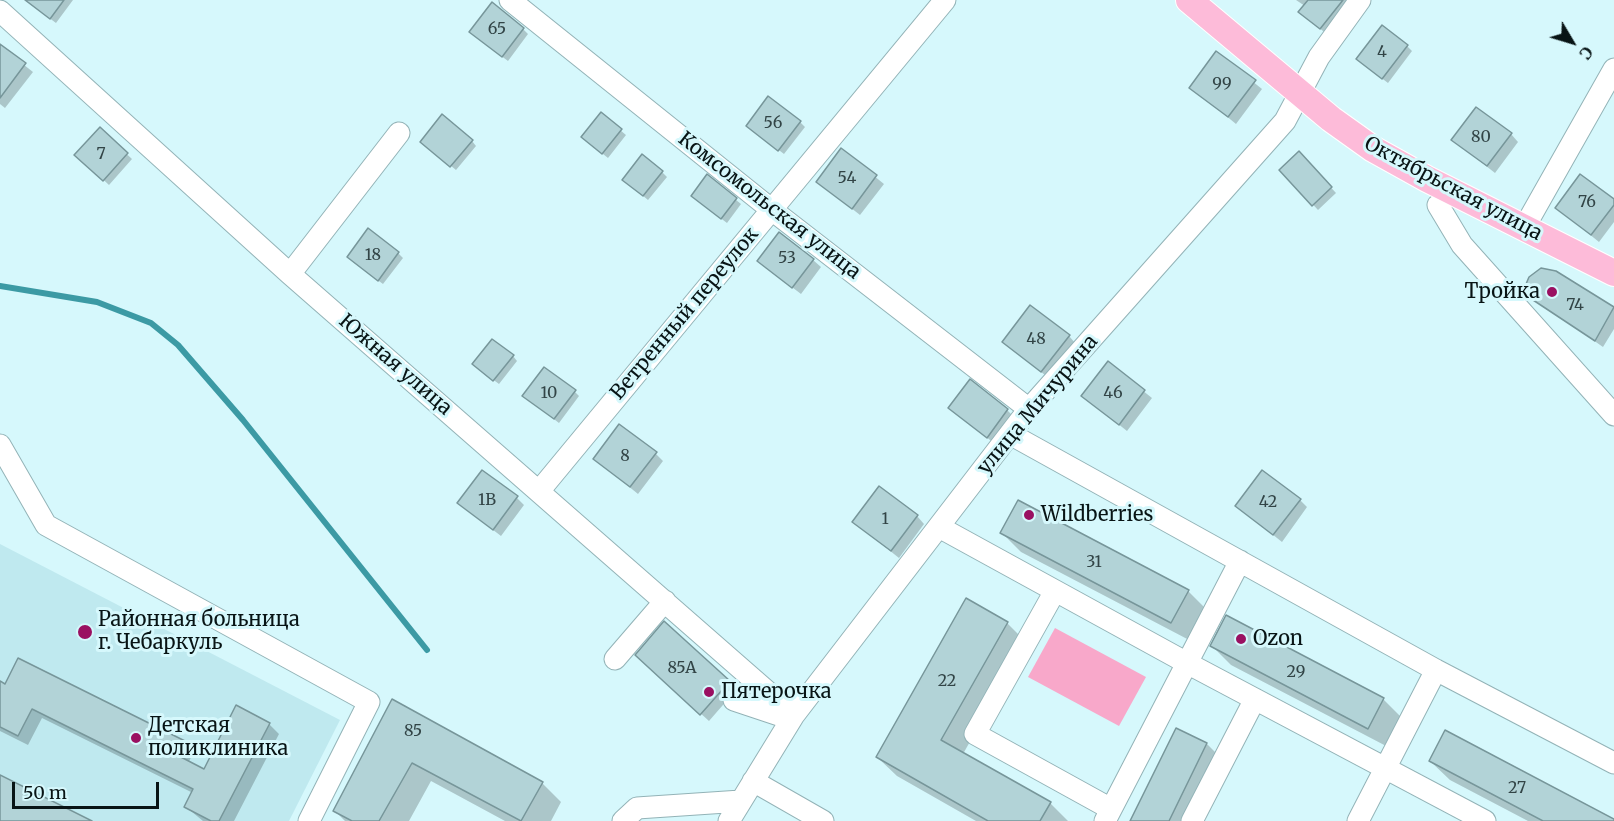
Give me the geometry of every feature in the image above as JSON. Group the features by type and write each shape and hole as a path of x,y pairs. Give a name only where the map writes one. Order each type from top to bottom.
{"main road":[{"name":"Октябрьская улица","path":"1189,0 1331,119 1373,149 1614,273"}],"street":[{"name":"Комсомольская улица","path":"510,0 772,210 1029,410"},
{"name":"Ветренный переулок","path":"540,490 945,0"},
{"name":"улица Мичурина","path":"729,821 793,717 1029,410 1285,121 1319,57 1360,0"},
{"name":"Южная улица","path":"0,11 290,273 540,490 793,717"},
{"path":"1524,228 1614,69"},
{"path":"290,273 399,134"},
{"path":"1438,205 1462,244 1614,415"},
{"path":"1010,435 1436,670 1614,763"},
{"path":"0,445 46,525 369,702 309,821"},
{"path":"939,527 1187,663 1484,821"},
{"path":"1055,591 975,734 1108,815 1240,561"},
{"path":"615,659 665,601"},
{"path":"1358,821 1436,670"},
{"path":"1192,821 1255,699"},
{"path":"734,700 793,717"},
{"path":"753,781 823,821"},
{"path":"623,821 637,808 741,801"}],"shaded area":[{"name":"Районная больница г. Чебаркуль","path":"0,544 340,720 289,821 0,821"},
{"path":"1055,628 1146,677 1119,726 1028,677"}],"building":[{"path":"25,0 64,0 50,19"},
{"path":"1308,0 1343,0 1320,29 1298,12"},
{"path":"492,2 524,28 502,57 469,32"},
{"path":"1382,25 1408,45 1382,79 1356,59"},
{"path":"0,44 26,63 0,98"},
{"path":"1216,51 1256,80 1228,117 1189,88"},
{"path":"768,96 801,121 778,151 746,126"},
{"path":"1476,107 1512,133 1487,166 1451,140"},
{"path":"601,112 622,129 602,154 581,137"},
{"path":"442,114 473,140 450,167 420,142"},
{"path":"100,127 128,153 103,181 74,155"},
{"path":"841,148 877,175 852,209 816,182"},
{"path":"1299,151 1332,187 1312,206 1279,170"},
{"path":"642,154 663,171 643,196 622,180"},
{"path":"707,174 737,198 721,219 691,196"},
{"path":"1580,174 1614,199 1614,205 1591,235 1555,208"},
{"path":"368,228 399,252 378,281 347,257"},
{"path":"779,232 814,259 792,288 757,261"},
{"path":"1541,268 1556,271 1614,307 1595,341 1530,298 1526,284 1529,277"},
{"path":"1030,305 1070,335 1041,372 1002,342"},
{"path":"492,339 514,355 493,381 472,364"},
{"path":"1108,361 1145,390 1119,425 1081,396"},
{"path":"544,367 576,390 554,419 522,396"},
{"path":"970,379 1008,409 987,438 948,408"},
{"path":"619,424 657,452 630,487 593,459"},
{"path":"482,470 518,496 493,530 457,503"},
{"path":"1262,470 1301,499 1273,535 1235,506"},
{"path":"879,486 918,515 891,551 852,522"},
{"path":"1018,500 1189,590 1171,623 1000,533"},
{"path":"966,598 1008,622 941,740 1051,802 1040,821 988,821 876,757"},
{"path":"1226,615 1384,698 1368,729 1210,646"},
{"path":"664,621 730,681 700,715 635,655"},
{"name":"Детская поликлиника","path":"18,658 185,741 177,755 204,769 236,705 270,723 219,821 211,821 184,807 193,789 32,709 18,736 0,727 0,681 5,684"},
{"path":"392,699 543,782 521,821 412,763 379,821 352,821 333,811"},
{"path":"1176,728 1207,743 1169,821 1130,821"},
{"path":"1445,730 1614,821 1543,821 1429,761"},
{"path":"0,775 92,821 0,821"}],"waterway":[{"path":"0,286 97,302 151,323 178,345 243,420 427,650"}],"place":[{"name":"Тройка","path":"1552,292"},
{"name":"Wildberries","path":"1029,515"},
{"name":"Районная больница г. Чебаркуль","path":"85,632"},
{"name":"Ozon","path":"1241,639"},
{"name":"Пятерочка","path":"709,692"},
{"name":"Детская поликлиника","path":"136,738"}]}
